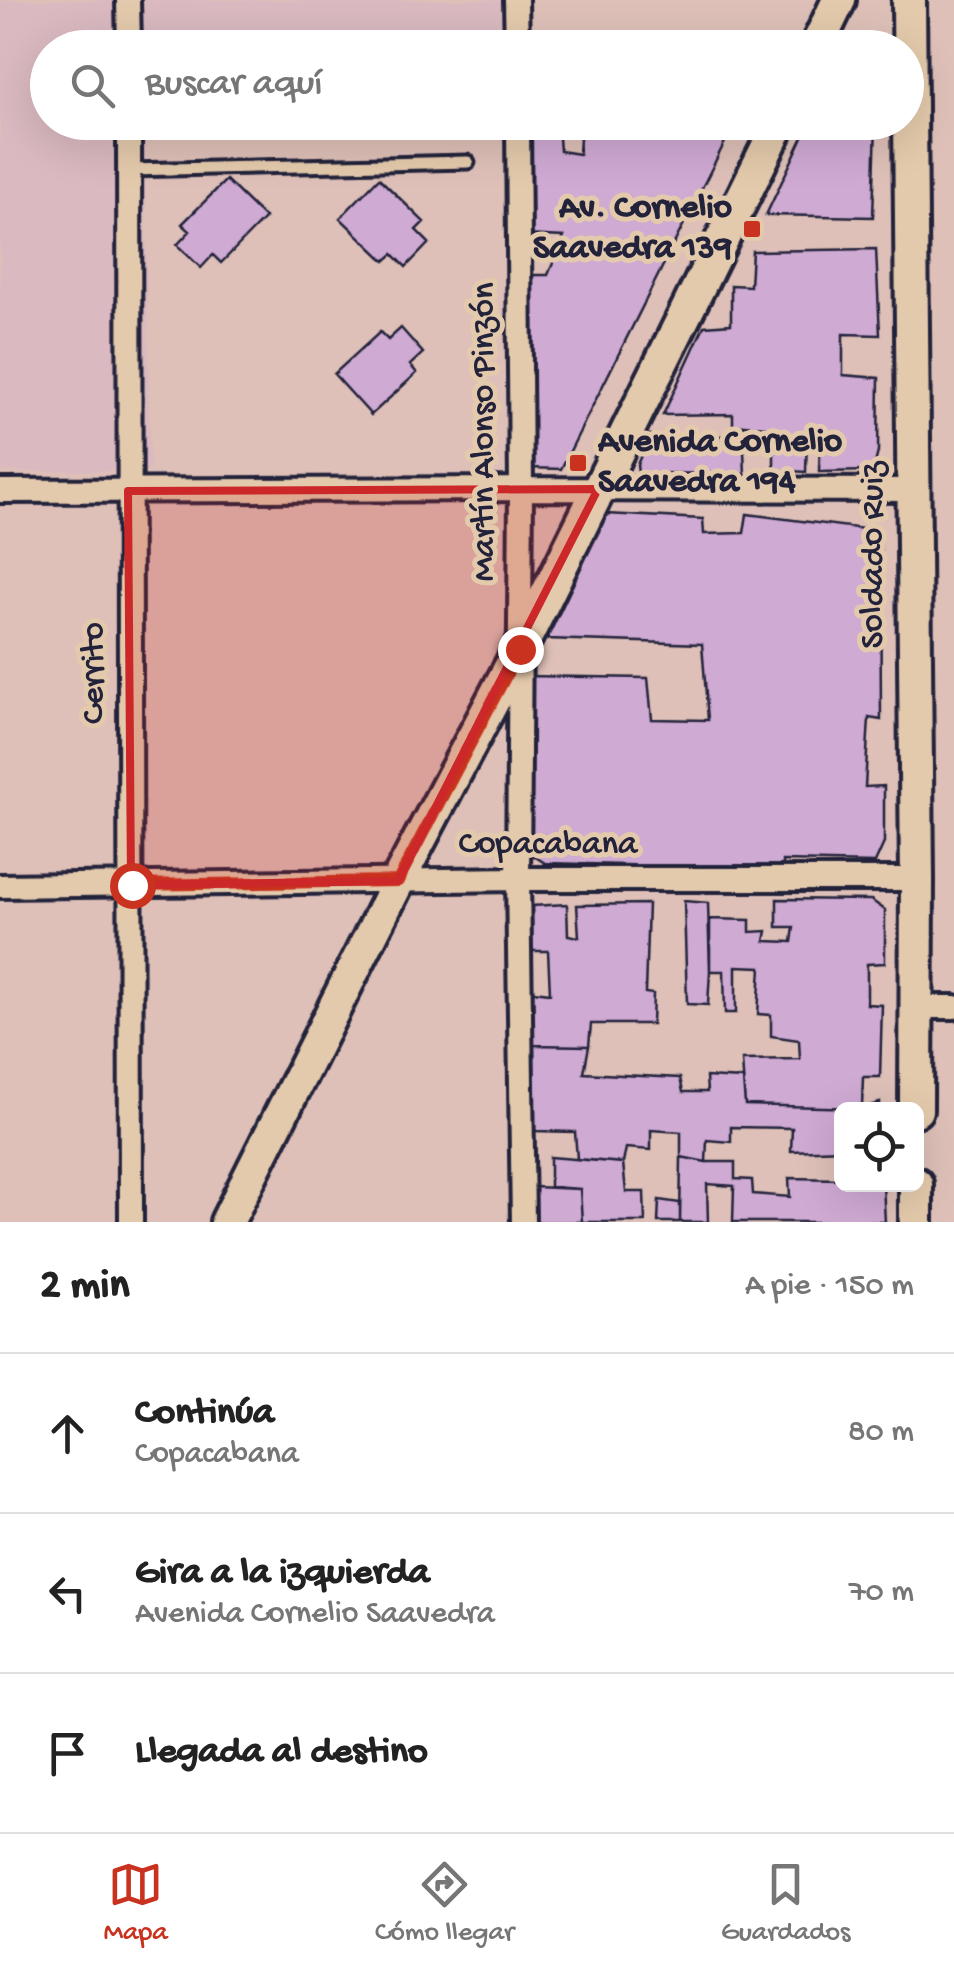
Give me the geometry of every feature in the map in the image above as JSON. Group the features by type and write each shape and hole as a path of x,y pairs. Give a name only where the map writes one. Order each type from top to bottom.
{"main road":[{"path":"825,30 839,0"},
{"name":"Soldado Ruiz","path":"909,30 910,0"},
{"path":"227,1222 520,649 771,140"},
{"name":"Soldado Ruiz","path":"909,140 916,1102"},
{"path":"916,1192 916,1222"}],"street":[{"path":"128,0 128,30"},
{"path":"516,0 517,30"},
{"name":"Cerrito","path":"129,140 131,1222"},
{"name":"Martín Alonso Pinzón","path":"518,140 518,879 523,1222"},
{"path":"0,491 914,490"},
{"name":"Copacabana","path":"0,886 518,879 917,879"},
{"path":"916,1006 954,1006"}],"lane":[{"path":"129,170 468,162"}],"highlighted area":[{"path":"598,489 398,881 131,885 128,491"}],"shaded area":[{"path":"0,0 525,0 524,30 30,30 30,140 145,140 150,470 0,472"}],"building":[{"path":"524,140 559,140 560,151 579,154 580,140 726,140 561,469 528,468 525,275 548,275 564,237 523,235"},
{"path":"801,140 875,140 873,217 766,215"},
{"path":"379,178 424,222 416,230 429,243 406,267 393,254 385,261 340,218"},
{"path":"226,180 265,218 221,263 213,255 201,268 177,245 190,231 182,224"},
{"path":"876,249 880,335 843,334 843,375 879,378 878,452 873,471 819,472 820,436 807,437 806,472 774,470 774,428 743,425 745,474 638,473 637,465 649,435 733,436 733,414 663,415 704,326 731,324 731,285 750,286 752,251"},
{"path":"401,328 423,353 410,365 417,373 371,415 334,374 380,332 388,340"},
{"path":"606,514 703,519 704,534 744,533 747,514 880,531 881,720 869,718 865,787 884,786 884,843 875,863 783,861 783,869 545,863 531,854 526,676 648,678 652,719 708,720 702,644 547,639"},
{"path":"777,899 871,900 885,910 885,963 867,964 867,1004 882,1005 880,1077 863,1077 862,1102 834,1102 834,1107 745,1105 742,1060 800,1059 799,1040 771,1036 771,1015 758,1014 761,967 736,966 736,1013 725,1013 724,971 710,971 710,919 750,920 750,932 767,931 765,941 792,942 794,927 777,927"},
{"path":"684,901 708,903 708,1005 687,1004"},
{"path":"567,904 568,935 579,937 577,905 648,904 645,993 653,994 652,1024 591,1024 589,1046 530,1045 533,991 550,993 548,951 530,951 531,906"},
{"path":"530,1045 589,1046 584,1073 680,1078 683,1092 707,1092 706,1077 743,1079 745,1105 834,1107 834,1149 791,1151 792,1128 731,1127 731,1142 707,1140 706,1162 681,1157 681,1132 651,1130 651,1150 626,1148 623,1163 577,1159 575,1132 535,1131"},
{"path":"550,1157 623,1163 626,1192 644,1192 645,1222 582,1222 580,1189 550,1187"},
{"path":"681,1157 735,1162 735,1179 752,1180 753,1194 790,1197 789,1178 834,1179 834,1192 883,1192 885,1222 733,1222 734,1186 707,1184 708,1222 680,1222"},
{"path":"534,1187 580,1189 582,1222 534,1222"},
{"path":"659,1200 680,1203 680,1222 658,1222"}],"place":[{"name":"Av. Cornelio Saavedra 139","path":"752,229"},
{"name":"Avenida Cornelio Saavedra 194","path":"578,463"}],"route":[{"path":"132,885 398,881 520,649"}]}
